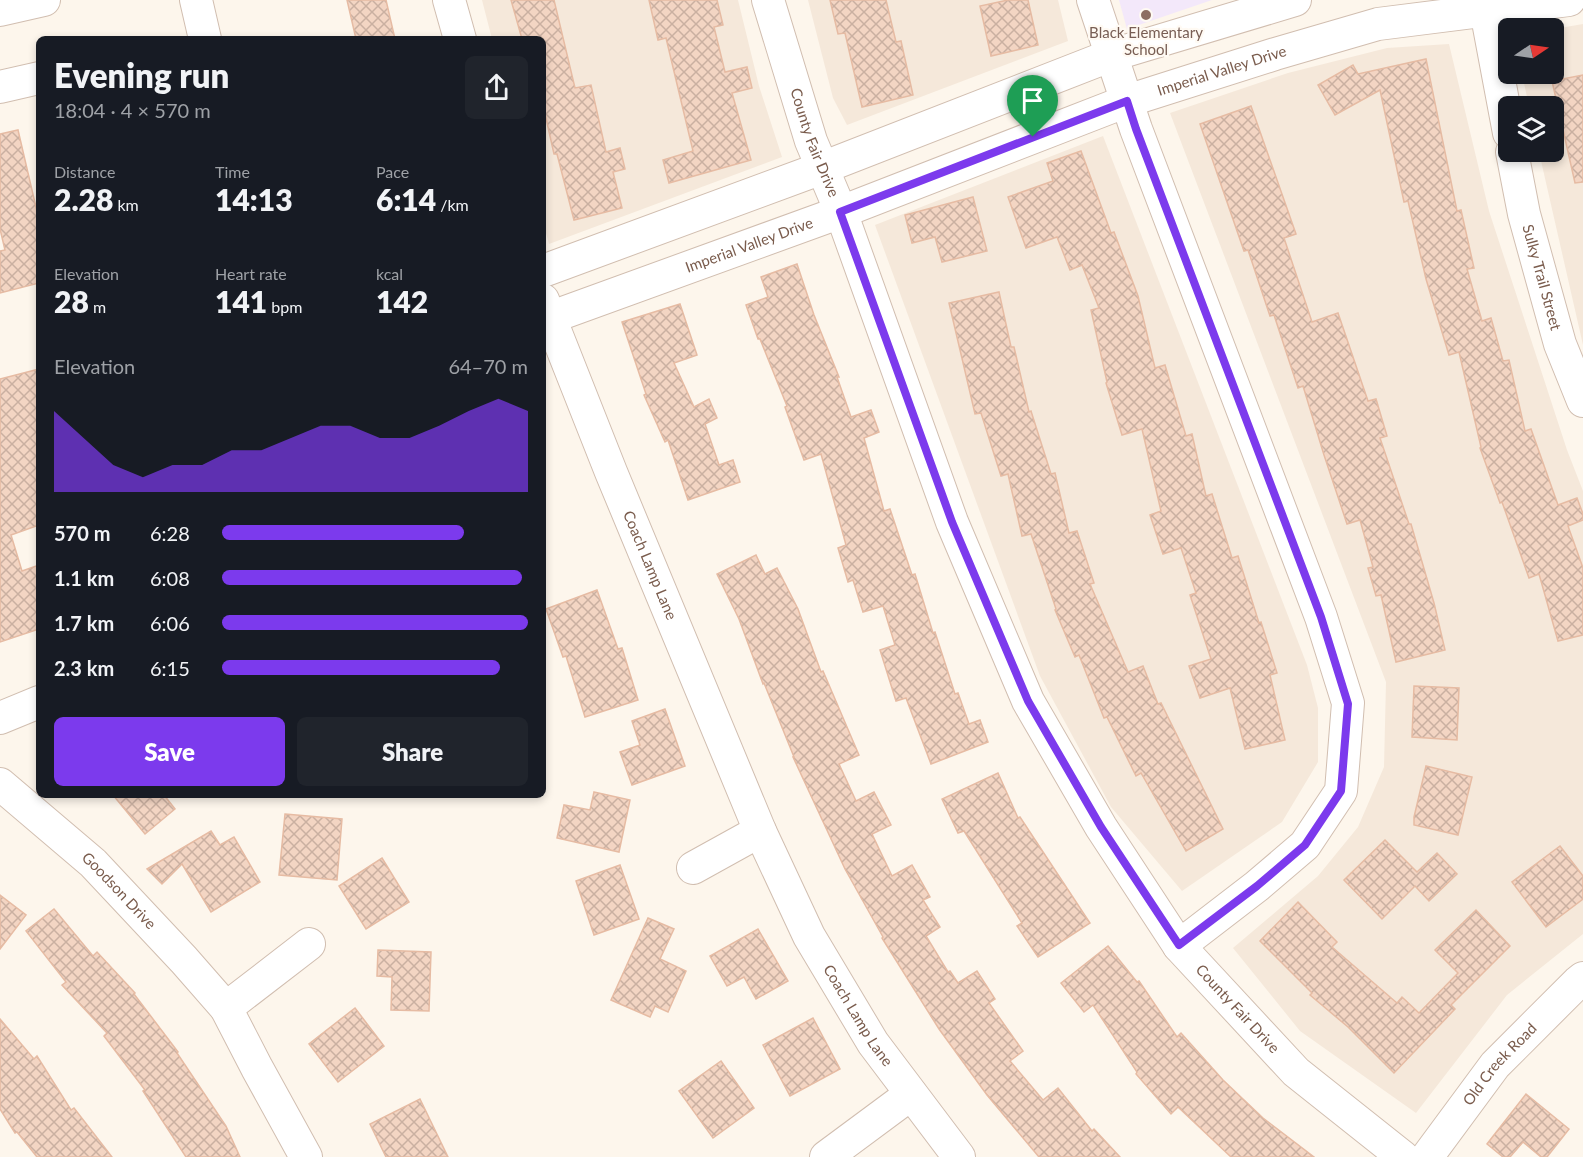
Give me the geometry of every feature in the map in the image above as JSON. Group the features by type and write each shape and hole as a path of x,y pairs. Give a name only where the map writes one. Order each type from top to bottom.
{"street":[{"path":"0,10 44,0"},
{"path":"196,0 205,36"},
{"path":"449,0 459,36"},
{"name":"County Fair Drive","path":"768,0 811,141 840,212 952,522 1028,701 1101,827 1179,945 1296,1072 1403,1157"},
{"path":"1093,0 1136,129 1321,617 1348,704 1341,791 1305,845 1257,886 1179,945"},
{"path":"546,270 822,168 1112,55 1295,0"},
{"name":"Imperial Valley Drive","path":"546,309 840,212 1127,101 1275,54 1378,24 1485,5 1569,0"},
{"path":"1485,5 1502,96"},
{"path":"0,87 36,79"},
{"name":"Sulky Trail Street","path":"1514,162 1524,214 1560,344 1583,401"},
{"name":"Coach Lamp Lane","path":"546,309 760,831 809,936 873,1043 959,1157"},
{"path":"0,718 36,703"},
{"name":"Goodson Drive","path":"0,784 93,863 226,1008 306,1157"},
{"path":"693,868 760,831"},
{"path":"226,1008 309,944"},
{"name":"Old Creek Road","path":"1427,1157 1496,1065 1583,978"},
{"path":"826,1157 911,1094"}],"shaded area":[{"path":"482,0 738,0 759,86 782,157 549,244 546,233 546,36 491,36"},
{"path":"808,0 1058,0 1068,41 847,125 833,98"},
{"name":"Black Elementary School","path":"1119,0 1212,0 1127,29"},
{"path":"1583,24 1583,345 1541,162 1564,162 1564,96 1527,96 1524,84 1564,84 1564,27"},
{"path":"1449,44 1489,211 1567,450 1583,491 1583,934 1507,995 1416,1113 1300,1031 1233,948 1318,876 1358,827 1384,767 1386,682 1170,113 1288,73 1387,48"},
{"path":"1103,136 1307,665 1318,708 1318,762 1282,822 1182,891 1111,807 1040,676 875,225"}],"building":[{"path":"347,0 386,0 394,36 355,36"},
{"path":"511,0 554,0 575,88 591,85 606,152 620,148 625,169 613,172 622,208 574,220 546,118 546,36 521,36"},
{"path":"649,0 717,0 723,25 714,27 725,72 747,67 752,88 732,93 751,160 669,183 663,160 693,151 666,38 658,40"},
{"path":"830,0 886,0 896,42 901,41 913,95 862,107 845,33 838,34"},
{"path":"1008,0 1028,0 1038,45 991,56 980,6"},
{"path":"1426,59 1457,211 1461,210 1474,268 1467,269 1482,321 1491,318 1503,361 1509,360 1525,431 1531,429 1558,505 1577,498 1583,514 1583,520 1568,526 1583,568 1583,635 1558,641 1539,574 1529,578 1502,502 1500,503 1480,448 1459,352 1449,355 1426,279 1408,201 1404,202 1380,90 1335,115 1318,85 1353,65 1358,74"},
{"path":"1583,75 1583,182 1575,183 1564,134 1564,96 1555,96 1553,84 1564,84 1564,79"},
{"path":"1251,106 1296,234 1284,238 1312,322 1338,313 1368,401 1376,399 1387,436 1380,438 1409,524 1411,524 1445,650 1396,662 1381,595 1376,596 1368,568 1373,567 1360,520 1347,524 1303,386 1298,388 1274,315 1270,316 1248,250 1244,251 1200,124"},
{"path":"18,130 36,207 36,284 0,293 0,251 5,250 0,229 0,134"},
{"path":"1081,151 1111,233 1114,232 1138,296 1155,368 1165,365 1186,436 1192,434 1206,496 1212,494 1232,558 1238,556 1259,623 1261,622 1277,673 1270,675 1285,740 1245,749 1230,688 1200,698 1189,666 1211,659 1190,595 1196,593 1181,548 1163,554 1150,515 1161,511 1142,429 1122,435 1106,383 1091,310 1099,308 1082,265 1070,270 1057,237 1026,248 1008,197 1053,181 1047,163"},
{"path":"973,197 987,251 942,262 935,237 912,243 905,215"},
{"path":"797,264 814,315 839,377 837,377 851,417 871,410 879,432 864,438 884,511 890,509 912,575 915,574 955,694 958,693 969,724 980,720 988,742 931,764 906,698 896,701 880,650 895,645 883,606 863,612 853,580 848,582 838,548 846,545 821,454 804,460 785,407 787,406 746,305 768,297 761,277"},
{"path":"999,292 1029,412 1031,411 1051,474 1055,473 1069,533 1077,531 1094,583 1090,584 1128,672 1143,666 1158,704 1161,703 1223,829 1186,851 1141,773 1136,776 1107,717 1104,718 1079,655 1075,657 1055,610 1031,534 1022,536 1008,474 1001,476 981,413 975,414 949,303"},
{"path":"680,304 697,355 674,363 694,407 709,399 717,418 705,424 719,465 733,460 740,482 688,500 668,440 665,442 644,395 646,394 622,322"},
{"path":"36,370 36,526 11,535 22,571 36,566 36,630 0,642 0,379"},
{"path":"756,555 765,574 777,568 798,609 821,672 823,671 859,755 839,764 856,801 874,792 891,825 872,834 892,876 912,865 930,897 923,900 940,927 926,936 948,972 950,971 958,983 977,971 995,999 989,1003 1023,1051 1010,1061 1043,1100 1058,1088 1092,1131 1094,1129 1120,1157 1039,1157 987,1095 939,1029 882,938 845,869 793,757 739,619 717,574"},
{"path":"597,590 618,649 622,648 638,700 585,717 566,656 563,657 546,609"},
{"path":"1414,686 1459,688 1457,740 1412,737"},
{"path":"665,709 685,766 632,785 620,752 640,745 632,721"},
{"path":"1426,766 1472,777 1458,835 1414,825"},
{"path":"998,773 1018,818 1020,817 1090,923 1038,957 1017,926 1022,923 964,831 958,833 942,799"},
{"path":"594,792 630,800 619,852 557,838 564,805 590,810"},
{"path":"115,798 166,798 175,809 145,834"},
{"path":"285,814 342,819 337,880 279,875"},
{"path":"211,831 220,845 234,837 260,882 211,912 182,864 162,884 147,869"},
{"path":"1385,840 1417,872 1437,853 1457,874 1429,901 1415,886 1382,919 1344,880"},
{"path":"1560,846 1583,876 1583,899 1546,927 1512,882"},
{"path":"382,858 409,902 366,929 339,886"},
{"path":"620,865 639,919 594,935 576,881"},
{"path":"0,895 26,915 0,949"},
{"path":"1298,902 1337,942 1332,947 1397,1003 1402,997 1419,1013 1458,973 1435,950 1476,910 1510,946 1451,1005 1455,1009 1394,1073 1348,1027 1310,995 1312,993 1260,941"},
{"path":"54,909 93,956 97,952 135,993 178,1052 226,1126 240,1157 186,1157 143,1091 145,1090 104,1036 107,1033 62,985 66,982 26,931"},
{"path":"648,918 674,929 660,959 686,971 668,1012 655,1006 650,1017 611,1000"},
{"path":"758,929 788,981 756,999 744,977 727,986 710,956"},
{"path":"1108,946 1137,982 1139,981 1177,1037 1181,1033 1223,1080 1263,1118 1314,1157 1231,1157 1178,1107 1171,1114 1136,1074 1137,1072 1093,1005 1084,1012 1061,983"},
{"path":"378,950 431,952 429,1011 391,1010 392,977 377,976"},
{"path":"355,1008 384,1046 338,1082 309,1044"},
{"path":"813,1018 840,1069 790,1096 763,1045"},
{"path":"0,1019 34,1059 37,1056 71,1110 74,1108 112,1157 37,1157 17,1132 15,1133 0,1109"},
{"path":"721,1061 754,1108 713,1138 679,1091"},
{"path":"1526,1094 1569,1129 1547,1157 1541,1157 1523,1142 1510,1157 1503,1157 1487,1144"},
{"path":"420,1099 448,1157 386,1157 370,1124"}],"place":[{"name":"Black Elementary School","path":"1146,15"}],"route":[{"path":"1127,101 1321,617 1348,704 1341,791 1305,845 1257,886 1179,945 1101,827 1028,701 952,522 840,212 1033,137 1127,101"}]}
